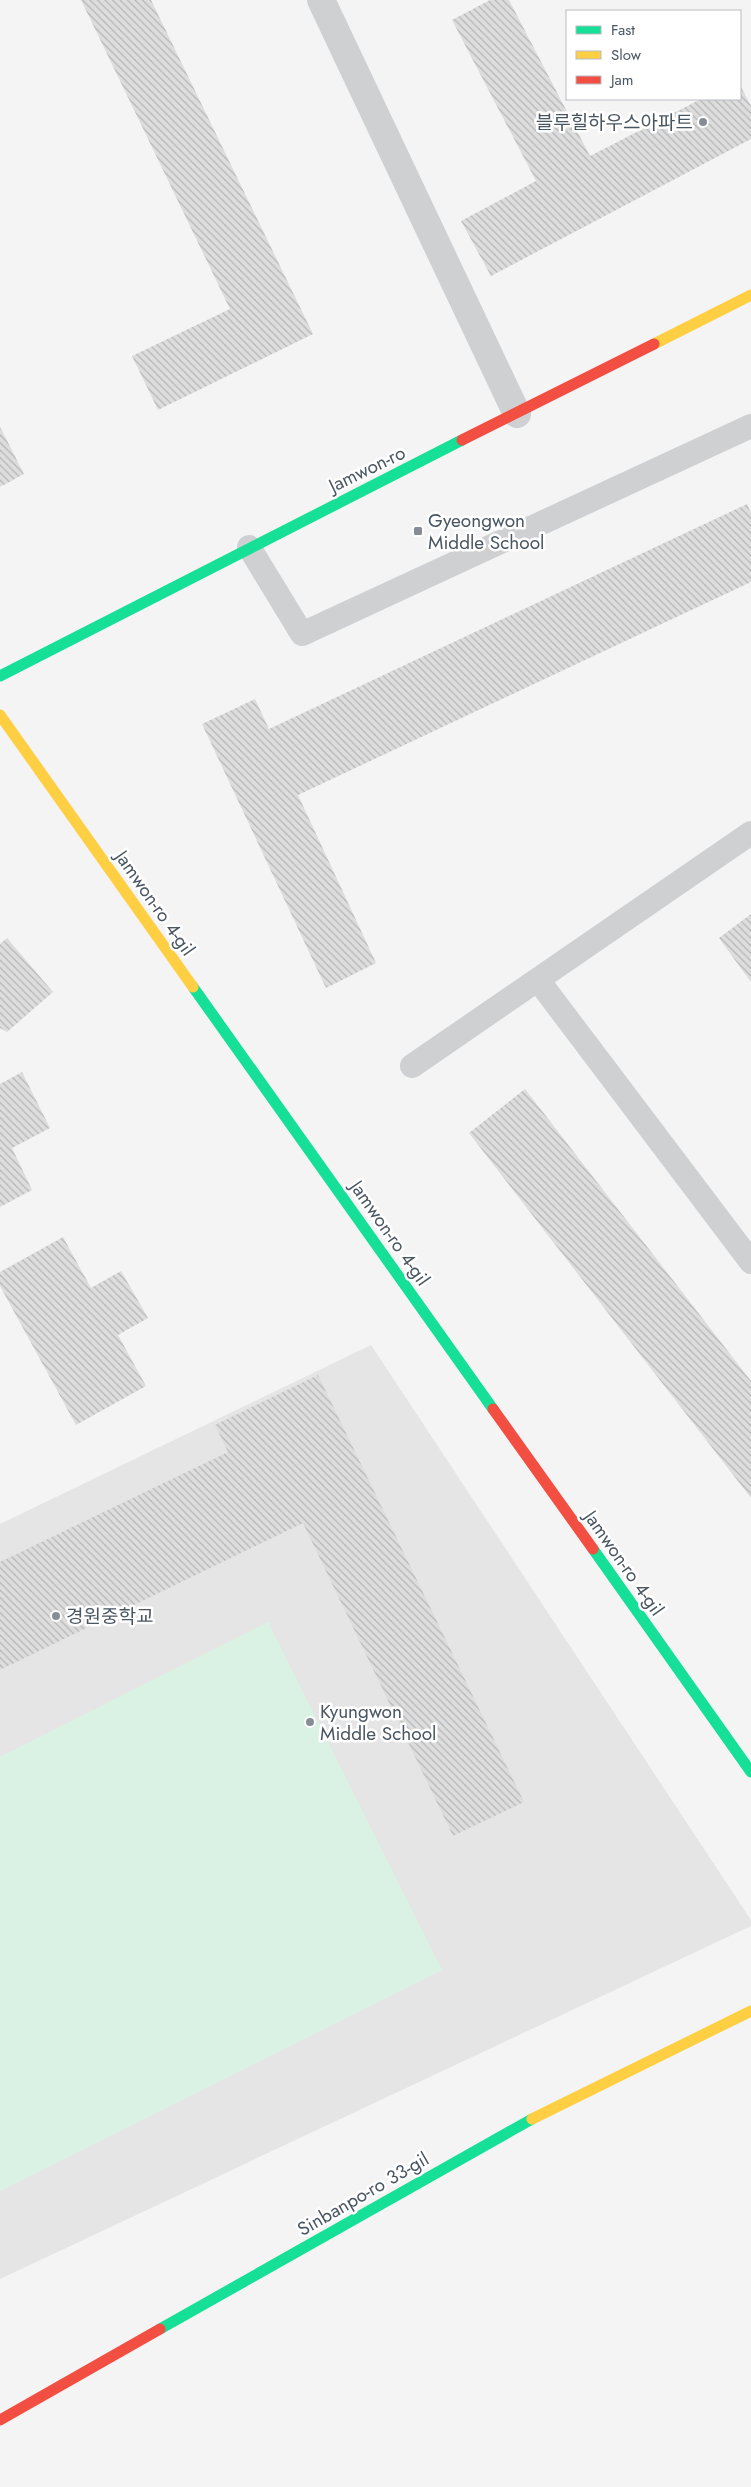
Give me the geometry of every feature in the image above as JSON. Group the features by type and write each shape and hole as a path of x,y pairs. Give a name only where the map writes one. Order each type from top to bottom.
{"street":[{"path":"321,0 518,414"},
{"name":"Jamwon-ro","path":"0,676 751,295"},
{"name":"Jamwon-ro 4-gil","path":"0,714 751,1772"},
{"name":"Sinbanpo-ro 33-gil","path":"0,2420 517,2127 751,2011"}],"lane":[{"path":"249,548 302,634 751,426"},
{"path":"412,1066 751,833"},
{"path":"538,980 751,1262"}],"shaded area":[{"name":"Kyungwon Middle School","path":"371,1345 751,1920 751,1926 0,2279 0,1524"}],"green space":[{"path":"268,1622 442,1970 0,2191 0,1757"}],"building":[{"path":"81,0 151,0 313,334 158,410 132,356 230,309"},
{"name":"블루힐하우스아파트","path":"490,0 509,0 590,156 699,100 741,100 741,87 751,106 751,139 491,276 461,221 536,181 452,20"},
{"path":"0,427 24,474 0,487"},
{"path":"747,504 751,513 751,582 298,795 376,963 326,988 202,724 255,699 269,729"},
{"path":"751,914 751,982 719,938"},
{"path":"7,938 53,992 7,1032 0,1028 0,944"},
{"path":"22,1072 50,1128 12,1148 32,1190 0,1207 0,1084"},
{"path":"525,1089 751,1381 751,1498 469,1133"},
{"path":"63,1237 91,1288 121,1271 148,1318 118,1335 146,1386 76,1425 0,1286 0,1272"},
{"name":"경원중학교","path":"318,1375 524,1802 453,1836 303,1523 0,1670 0,1562 228,1452 215,1425"}],"traffic: fast":[{"path":"0,676 462,440"},
{"path":"193,987 493,1409"},
{"path":"593,1549 751,1772"},
{"path":"160,2329 532,2119"}],"traffic: slow":[{"path":"654,344 751,295"},
{"path":"0,715 193,987"},
{"path":"532,2119 751,2011"}],"traffic: jam":[{"path":"462,440 654,344"},
{"path":"493,1409 593,1549"},
{"path":"0,2420 160,2329"}],"place":[{"name":"블루힐하우스아파트","path":"703,122"},
{"name":"Gyeongwon Middle School","path":"418,531"},
{"name":"경원중학교","path":"56,1616"},
{"name":"Kyungwon Middle School","path":"310,1722"}]}
